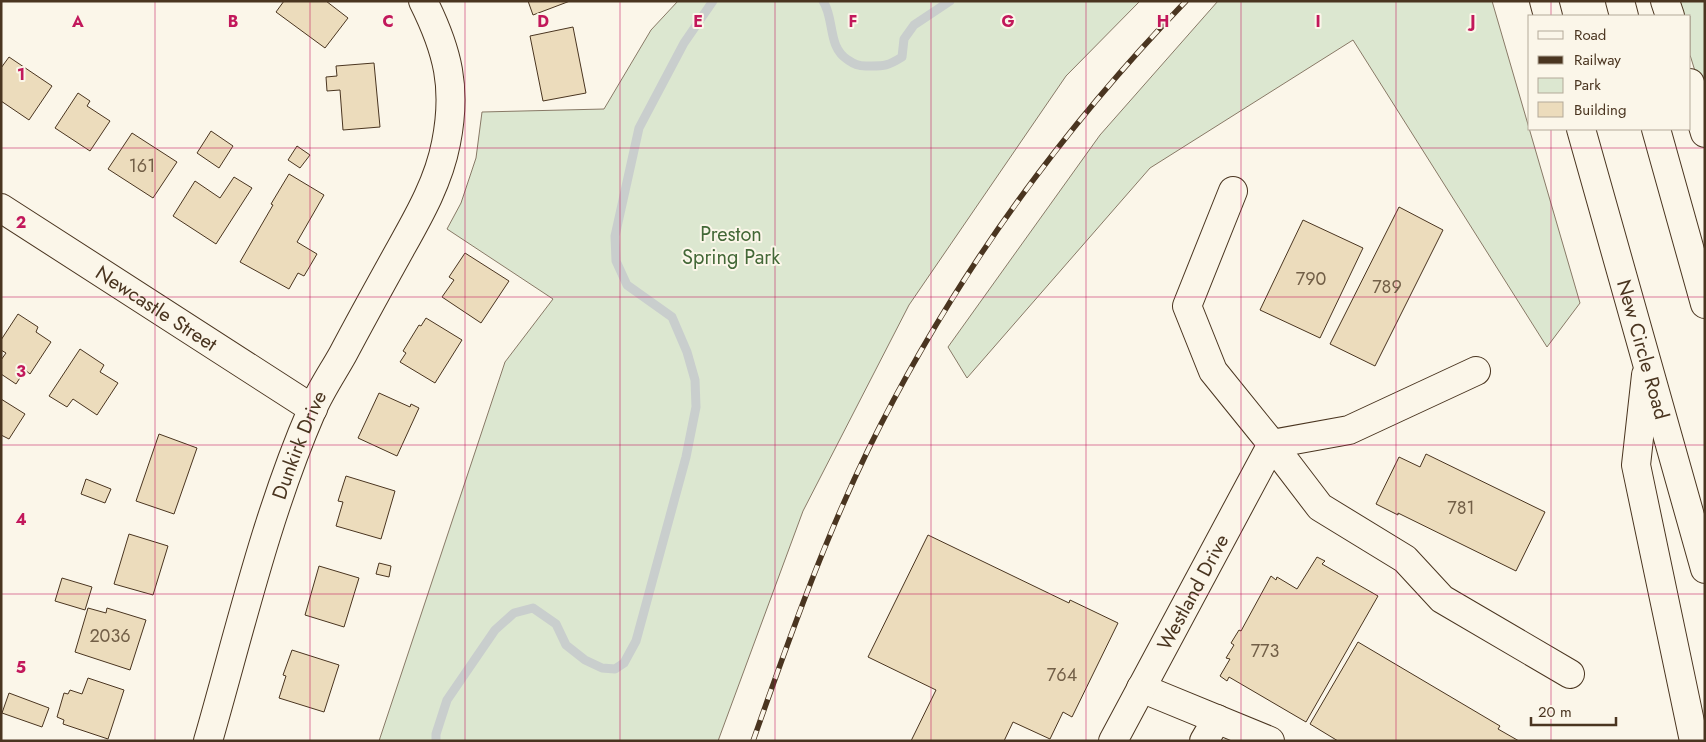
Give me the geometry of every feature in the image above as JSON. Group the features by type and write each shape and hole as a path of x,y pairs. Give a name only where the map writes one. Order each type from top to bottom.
{"main road":[{"name":"Dunkirk Drive","path":"208,741 256,566 312,409 411,230 433,185 446,145 451,107 448,65 436,27 422,1"},
{"path":"1544,1 1548,15"},
{"path":"1620,1 1624,15"},
{"path":"1665,1 1670,15"},
{"path":"1691,86 1705,133"},
{"name":"New Circle Road","path":"1580,130 1705,569"},
{"path":"1656,130 1705,304"},
{"path":"1233,191 1188,306 1213,372 1320,506 1405,559 1442,600 1570,674"},
{"name":"Newcastle Street","path":"1,208 312,409"},
{"path":"1647,361 1636,465 1694,741"},
{"path":"1272,444 1349,430 1476,371"},
{"name":"Westland Drive","path":"1113,741 1272,444"},
{"path":"1141,688 1210,730 1270,741"}],"green space":[{"name":"Preston Spring Park","path":"678,1 1140,1 1066,76 909,305 803,511 718,741 379,741 505,362 553,299 447,229 461,203 476,158 482,112 604,109 651,30"},
{"path":"1218,1 1492,1 1528,130 1530,130 1580,303 1547,347 1353,40 1150,168 967,378 948,347 1100,135"},
{"path":"1673,1 1705,1 1705,103 1691,58 1691,15 1678,15"}],"building":[{"path":"284,1 326,1 348,18 325,48 276,12"},
{"path":"528,1 570,1 533,15"},
{"path":"573,27 586,93 543,101 530,36"},
{"path":"9,57 52,86 29,120 1,101 1,68"},
{"path":"374,63 380,127 343,130 340,90 327,91 326,77 337,76 336,66"},
{"path":"78,93 90,101 87,106 110,121 90,151 55,128"},
{"path":"211,131 233,146 219,168 197,153"},
{"path":"132,133 177,162 153,198 108,169"},
{"path":"297,146 310,155 300,168 288,160"},
{"path":"289,174 324,195 297,242 317,254 304,276 298,273 289,289 240,262"},
{"path":"234,177 252,188 216,244 173,216 195,181 220,198"},
{"path":"1399,207 1443,230 1375,366 1330,344"},
{"path":"1303,220 1363,248 1320,338 1260,310"},
{"path":"465,253 509,281 481,323 442,297 454,280 449,277"},
{"path":"18,314 38,327 36,332 51,342 30,374 25,370 16,384 1,374 1,360 6,353 1,350 1,340"},
{"path":"426,318 462,340 435,383 400,362 406,353 403,351 419,325 421,326"},
{"path":"80,349 104,365 100,372 118,383 97,415 73,399 67,407 49,396"},
{"path":"379,393 410,407 411,404 419,408 397,456 358,438"},
{"path":"1,399 25,414 9,439 1,435"},
{"path":"159,434 197,448 174,514 136,501"},
{"path":"1426,454 1545,512 1516,571 1376,504 1399,457 1420,467"},
{"path":"346,476 395,491 381,539 336,526 343,502 338,501"},
{"path":"86,479 111,489 105,503 81,494"},
{"path":"129,534 168,546 153,595 114,584"},
{"path":"928,535 1069,603 1070,600 1118,623 1072,717 1063,712 1050,739 1013,722 1004,741 911,741 936,690 868,657"},
{"path":"1317,557 1325,561 1322,564 1378,596 1306,722 1229,677 1227,681 1220,676 1230,659 1226,658 1234,645 1231,643 1239,630 1241,631 1271,576 1276,580 1277,577 1297,589"},
{"path":"379,563 391,566 389,577 376,574"},
{"path":"319,566 359,578 344,627 305,615"},
{"path":"62,578 92,587 85,610 55,601"},
{"path":"88,608 106,613 107,608 146,620 130,670 75,652"},
{"path":"1358,642 1500,726 1498,729 1519,741 1338,741 1310,724"},
{"path":"292,650 339,665 324,712 279,698 286,676 283,675"},
{"path":"88,678 124,690 108,739 63,724 64,720 57,717 64,693 68,694 70,690 82,694"},
{"path":"9,693 49,708 42,727 2,713"}],"waterway":[{"path":"436,741 436,734 447,700 495,630 514,613 533,608 556,624 566,645 585,660 602,668 615,669 624,663 636,641 686,457 696,407 695,380 687,352 672,317 627,285 616,261 615,236 639,128 684,43 713,1"},
{"path":"823,1 827,8 837,48 848,60 863,66 881,66 902,57 904,39 914,25 950,1"}],"railway":[{"path":"753,741 806,594 851,486 900,389 934,329 970,270 1050,158 1139,51 1186,1"}]}
